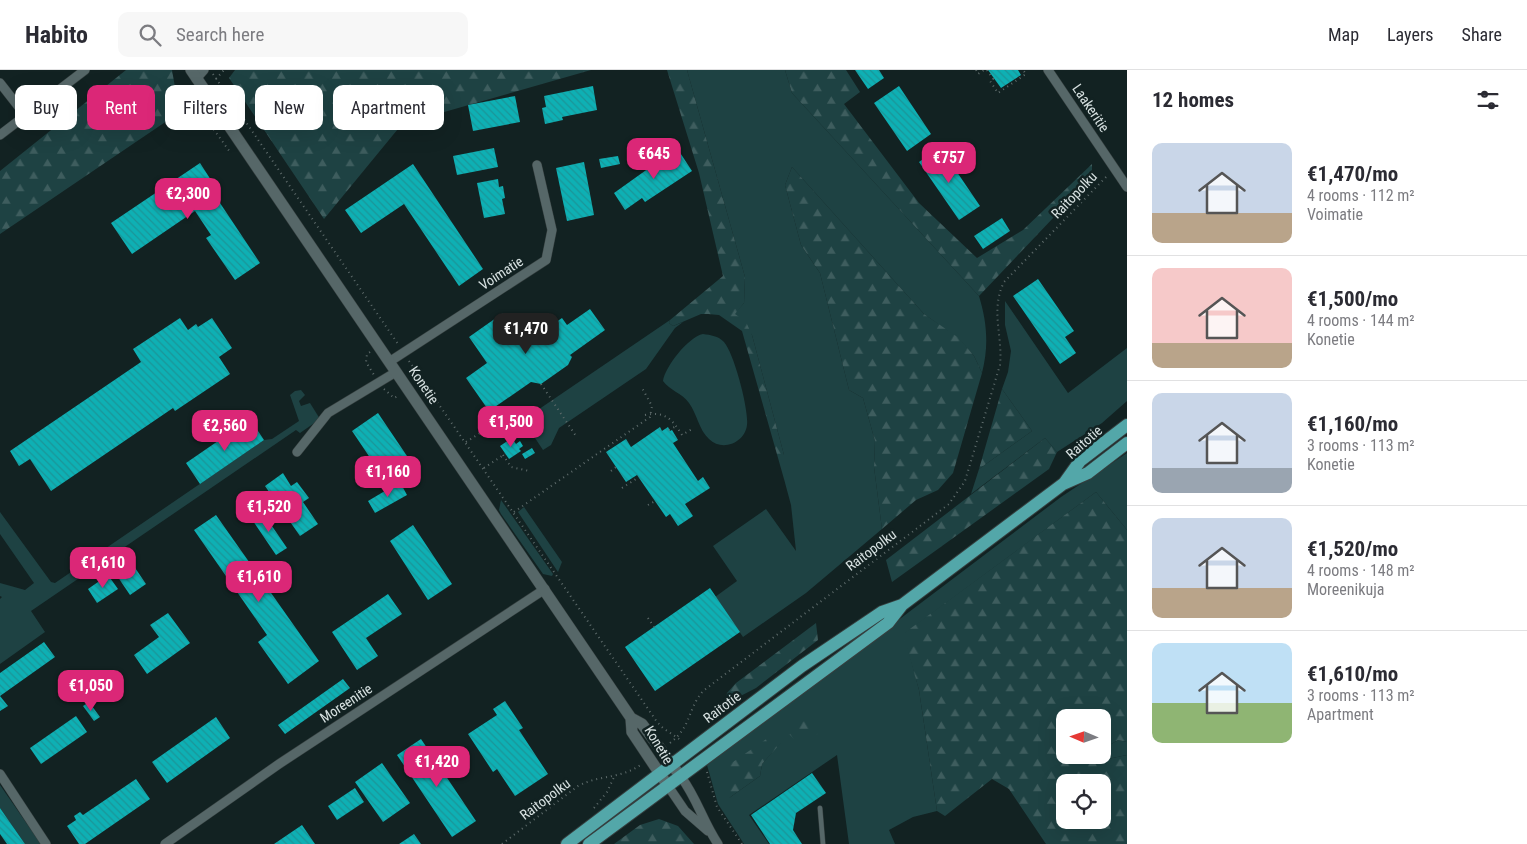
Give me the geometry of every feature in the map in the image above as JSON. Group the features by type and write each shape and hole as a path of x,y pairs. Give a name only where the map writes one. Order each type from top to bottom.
{"main road":[{"name":"Raitotie","path":"1063,484 1080,461 1127,425"},
{"name":"Raitotie","path":"589,844 888,623 902,605 1063,484 1088,473 1127,443"},
{"name":"Raitotie","path":"566,844 802,666 882,612 902,605"}],"street":[{"path":"65,85 85,70"},
{"name":"Laakeritie","path":"1048,70 1127,187"},
{"name":"Konetie","path":"197,73 203,85"},
{"path":"0,83 15,102"},
{"path":"0,135 15,123"},
{"name":"Konetie","path":"232,130 631,718 642,724 681,777"},
{"name":"Voimatie","path":"389,362 546,260 552,230 537,165"},
{"path":"297,452 328,413 396,372"},
{"name":"Moreenitie","path":"165,844 279,764 545,589"},
{"name":"Konetie","path":"631,718 632,732 668,786"},
{"path":"0,774 46,844"},
{"path":"681,777 696,798 710,833"},
{"path":"668,786 686,810 710,833 718,844"}],"lane":[{"path":"820,808 823,844"}],"path":[{"path":"210,70 657,722 677,737 690,750"},
{"path":"216,79 224,70"},
{"path":"976,70 978,74 985,70 993,79 990,81 998,93 1026,74 1023,70"},
{"path":"992,84 996,82"},
{"path":"214,130 230,152"},
{"name":"Raitopolku","path":"662,749 686,727 696,702 703,691 949,504 959,492 965,481 1000,365 1001,350 996,304 1001,289 1011,276 1103,179 1115,170"},
{"path":"541,384 576,436"},
{"path":"514,512 645,422 652,413 652,406 642,388"},
{"path":"645,415 652,413 671,418 682,435 694,428"},
{"path":"669,430 676,426"},
{"path":"466,442 480,433"},
{"path":"484,468 504,455 511,467 529,471"},
{"path":"611,470 616,467"},
{"path":"622,488 639,477"},
{"path":"648,505 655,501"},
{"path":"648,618 654,627"},
{"name":"Raitopolku","path":"502,844 578,786 588,781 626,774 649,759"},
{"path":"700,763 710,781 717,807 742,844"},
{"path":"592,811 607,792 614,777"}],"green space":[{"path":"126,70 172,70 175,85 165,85 165,122 155,129 155,85 107,85"},
{"path":"235,70 591,70 444,112 444,85 333,85 333,130 397,130 324,219 264,130 323,130 323,85 255,85 255,117 245,102 245,85 234,85 229,78"},
{"path":"667,70 687,70 745,277 744,303 735,314 746,322 752,335 784,455 784,479 742,331 719,315 701,314 673,326 669,323 670,320 723,276 699,173"},
{"path":"687,70 785,70 792,93 979,296 985,325 986,353 982,373 974,356 959,339 924,314 792,167 785,185 801,245 820,273 849,390 863,398 875,441 874,467 882,529 806,593 743,637 715,597 737,581 713,546 766,509 796,551 791,505 784,479 784,455 752,335 734,314 744,303 745,277"},
{"path":"785,70 846,70 860,92 844,104 919,203 977,258 1023,230 1092,164 1092,177 979,296 792,93"},
{"path":"87,101 87,130 154,130 0,234 0,171 51,130 77,130 77,109"},
{"path":"792,167 924,314 959,338 974,356 982,373 953,473 938,490 916,500 882,529 874,467 875,441 863,398 849,390 820,273 801,245 785,185"},
{"path":"1005,301 1068,393 1127,348 1127,401 1102,423 1057,452 1045,438 971,494 979,469 1032,431 1002,389 1008,372 1011,351 1005,325"},
{"path":"670,320 669,323 673,326 683,322 675,328 646,369 559,428 551,445 543,450 523,420"},
{"path":"703,334 717,337 728,348 743,395 747,425 742,437 732,444 720,445 709,439 689,403 663,381 668,368 678,353 697,336"},
{"path":"1002,389 1032,431 979,469"},
{"path":"301,390 305,395 299,401 301,406 310,403 320,419 300,433 296,430 31,611 45,632 0,664 0,599 2,597 0,596 0,583 25,590 34,583 0,534 0,512 51,582 55,583 264,440 272,439 299,421 290,395 295,391"},
{"path":"1045,438 1057,452 1049,469 892,582 886,560"},
{"path":"1127,453 1127,530 1096,492 904,634 919,690 937,811 913,817 889,830 895,844 849,844 837,755 749,815 769,844 744,844 718,804 707,765 1061,497","holes":["806,713 762,764 760,776 729,798"]},
{"path":"1096,492 1127,530 1127,742 1118,740 1111,744 1111,709 1056,709 1056,764 1111,764 1111,758 1127,755 1127,844 1046,844 1009,789 992,779 945,816 937,811 919,690 903,634"},
{"path":"501,500 553,574 552,576 543,574 501,514 499,510"},
{"path":"524,507 562,562 558,572 518,512"},
{"path":"816,623 818,640 756,688 725,704 727,693 736,683"},
{"path":"806,712 820,732 801,746 789,734 762,764 760,776 729,798 727,766"},
{"path":"1118,740 1127,742 1127,755 1111,758 1111,744"},
{"path":"0,785 41,844 25,844 0,808"},
{"path":"659,819 678,826 694,844 614,844 640,825"}],"building":[{"path":"855,70 879,70 884,78 868,89"},
{"path":"988,70 1018,70 1021,75 1001,88"},
{"path":"593,86 597,110 562,117 563,120 545,124 542,108 546,107 544,96"},
{"path":"899,86 931,134 907,151 874,103"},
{"path":"515,96 520,122 473,131 468,105"},
{"path":"940,147 980,206 959,220 919,162"},
{"path":"494,148 498,167 457,175 453,156"},
{"path":"677,148 692,171 645,202 642,198 625,210 614,193"},
{"path":"618,156 620,164 601,168 599,159"},
{"path":"584,162 594,215 567,221 556,168"},
{"path":"200,163 220,194 216,197 260,263 235,280 206,238 211,235 195,211 132,254 111,223"},
{"path":"413,164 483,269 459,286 404,204 361,233 345,210"},
{"path":"498,179 499,187 503,186 505,198 502,199 505,214 484,218 477,183"},
{"path":"1002,218 1010,231 983,249 974,236"},
{"path":"1038,279 1074,331 1065,337 1076,353 1060,364 1013,296"},
{"path":"590,309 605,330 570,355 572,357 568,365 541,384 531,382 489,411 466,378 487,363 469,337 503,313 521,339 546,322 549,327 562,318 567,325"},
{"path":"180,318 188,330 196,324 198,327 212,318 232,348 219,357 230,374 175,411 173,408 51,491 30,459 19,466 10,451 141,362 133,349"},
{"path":"378,413 407,456 381,474 352,431"},
{"path":"250,419 264,440 200,484 186,463"},
{"path":"660,427 662,431 668,427 670,431 672,430 678,440 673,443 698,481 703,477 710,488 685,504 693,516 678,526 670,514 666,517 637,475 626,482 606,452 626,439 631,447"},
{"path":"512,438 516,444 520,441 523,446 519,449 521,451 509,459 500,446"},
{"path":"532,448 535,453 525,459 522,454"},
{"path":"283,473 291,486 297,482 309,498 303,502 318,524 300,536 265,486"},
{"path":"400,482 407,495 375,513 368,501"},
{"path":"261,510 287,548 276,555 251,518"},
{"path":"216,515 319,661 288,684 258,642 267,635 194,530"},
{"path":"413,525 452,584 428,600 390,541"},
{"path":"123,550 146,584 130,595 107,561"},
{"path":"108,575 118,589 97,603 88,589"},
{"path":"710,588 740,632 655,691 625,647"},
{"path":"388,594 402,614 366,638 378,656 357,670 332,632"},
{"path":"168,613 190,643 147,674 134,655 159,637 150,625"},
{"path":"44,642 55,657 0,696 0,673"},
{"path":"343,679 350,688 285,734 278,725"},
{"path":"0,696 8,706 0,711"},
{"path":"505,701 523,728 519,730 548,774 515,796 497,769 493,772 468,734 497,715 493,709"},
{"path":"89,702 100,717 94,721 83,706"},
{"path":"76,716 87,732 41,764 30,748"},
{"path":"216,717 230,738 167,783 152,762"},
{"path":"421,739 476,821 452,837 397,755"},
{"path":"382,763 410,803 383,822 355,782"},
{"path":"812,773 826,793 796,813 793,830 802,844 770,844 751,815"},
{"path":"136,779 150,799 85,844 79,844 67,826 76,820 74,816 80,812 83,815"},
{"path":"355,788 364,802 337,820 328,806"},
{"path":"0,808 25,844 7,844 0,834"},
{"path":"302,825 315,844 274,844"},
{"path":"414,834 421,844 399,844"}]}
